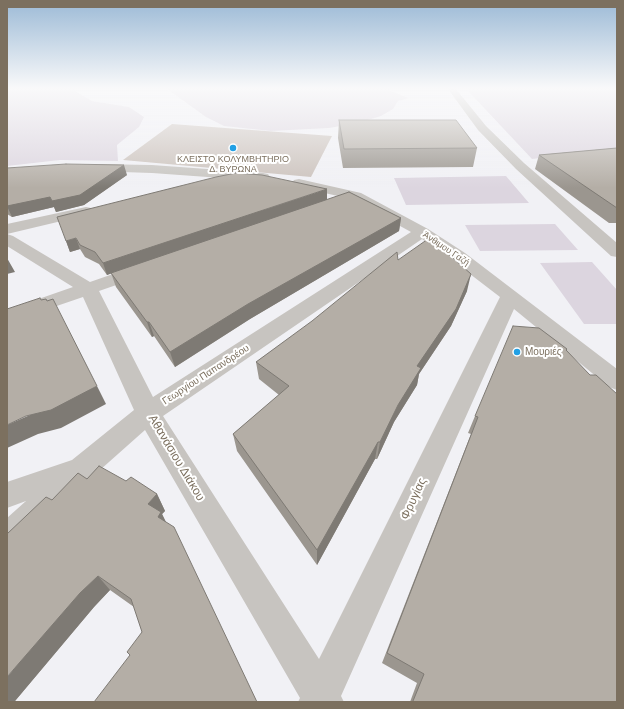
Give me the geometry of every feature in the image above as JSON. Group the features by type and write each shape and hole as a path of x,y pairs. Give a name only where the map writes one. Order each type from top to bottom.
{"street":[{"path":"477,122 490,137 522,168 613,245"},
{"name":"Άνθιμου Γαζή","path":"85,168 152,169 246,175 289,181 356,196 422,232 460,257 617,381"},
{"path":"200,185 246,175"},
{"path":"326,206 356,196"},
{"path":"7,230 99,208"},
{"name":"Γεωργίου Παπανδρέου","path":"7,540 82,469 148,413 422,232"},
{"path":"7,239 89,289"},
{"path":"7,317 156,266"},
{"name":"Αθανάσιου Διάκου","path":"89,289 148,413 321,700"},
{"name":"Φρυγίας","path":"321,700 510,296"},
{"path":"7,495 82,469"}],"shaded area":[{"path":"7,122 141,122 139,127 117,145 118,161 60,160 7,166"},
{"path":"216,122 361,122 329,128 271,131 224,126"},
{"path":"497,122 617,122 617,149 532,159"},
{"name":"ΚΛΕΙΣΤΟ ΚΟΛΥΜΒΗΤΗΡΙΟ Δ. ΒΥΡΩΝΑ","path":"172,124 332,136 311,177 123,160"},
{"path":"506,176 529,203 406,205 394,178"},
{"path":"555,224 578,250 480,251 465,225"},
{"path":"592,262 617,290 617,324 584,324 540,263"}],"building":[{"path":"339,122 458,122 477,148 344,149"},
{"path":"617,148 617,208 539,155"},
{"path":"66,164 124,165 80,195 52,201 50,197 7,206 7,168"},
{"path":"236,173 262,175 327,189 103,263 95,252 80,245 76,238 66,241 57,217 216,177"},
{"path":"349,192 401,218 248,304 170,352 111,273"},
{"path":"428,239 433,244 436,243 471,274 456,309 417,366 421,368 398,405 380,442 378,442 317,550 233,434 289,386 256,362 312,321 397,252 398,260"},
{"path":"40,298 41,300 46,299 47,301 53,299 97,386 51,410 26,416 7,425 7,309"},
{"path":"513,326 539,328 567,349 566,350 590,375 596,375 617,394 617,702 414,702 413,701 424,674 387,653 478,417 475,416"},
{"path":"99,466 126,481 131,477 157,494 148,504 161,512 158,517 174,527 257,702 94,702 130,655 127,652 142,632 131,599 98,576 80,593 7,677 7,534 46,497 52,500 78,473 87,479"}],"place":[{"name":"ΚΛΕΙΣΤΟ ΚΟΛΥΜΒΗΤΗΡΙΟ Δ. ΒΥΡΩΝΑ","path":"233,148"},
{"name":"Μουριές","path":"517,352"}]}
